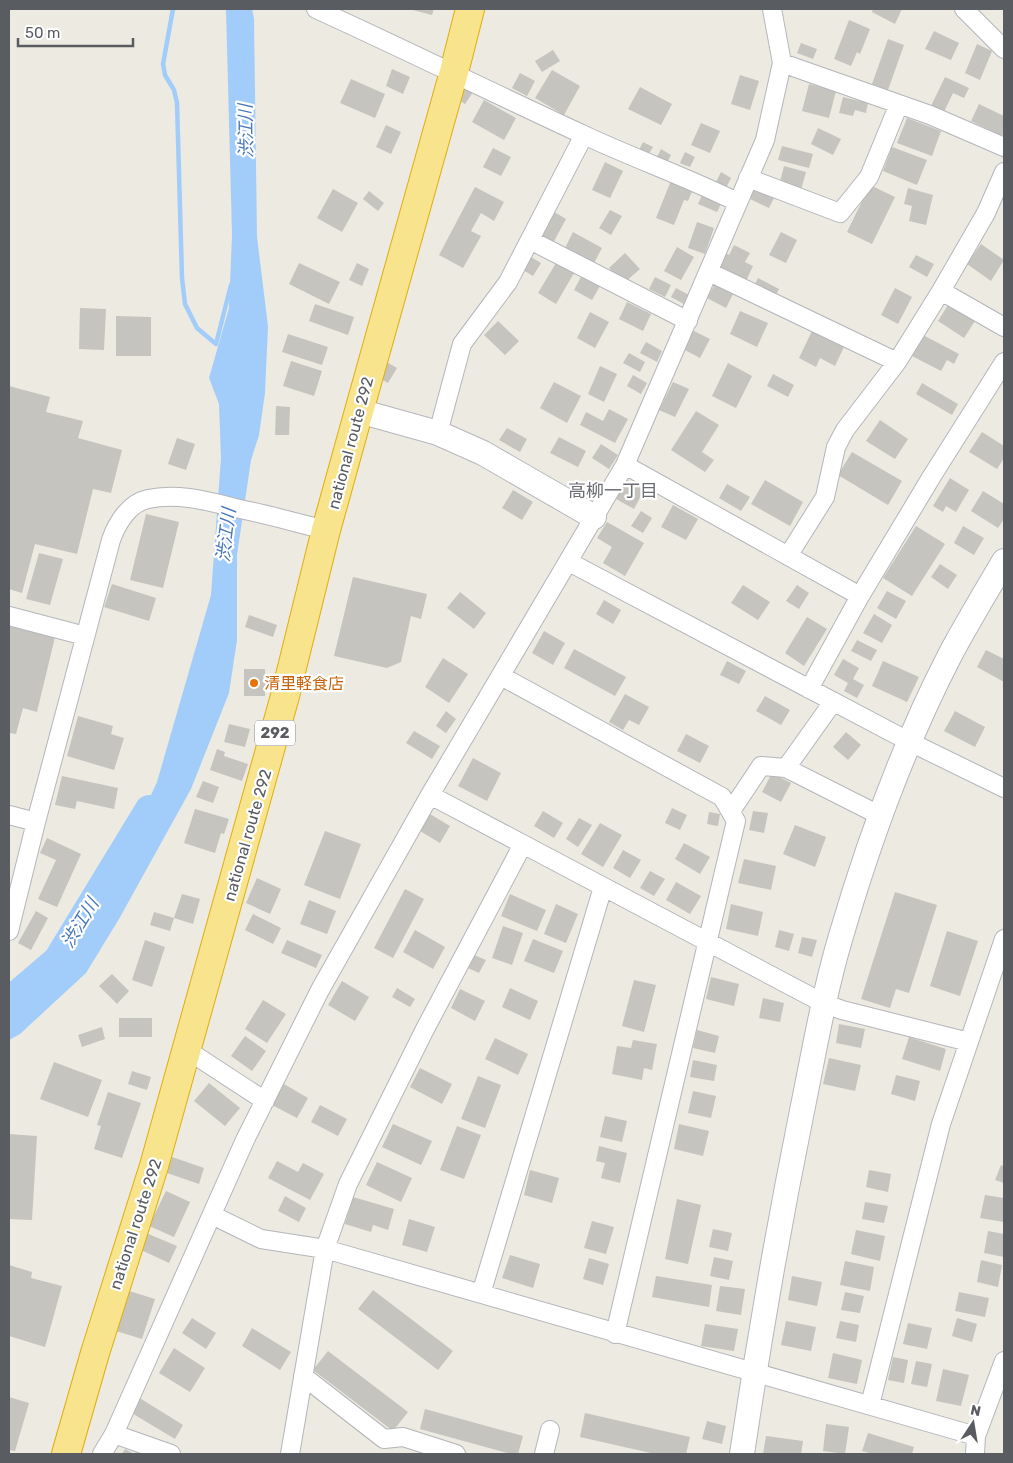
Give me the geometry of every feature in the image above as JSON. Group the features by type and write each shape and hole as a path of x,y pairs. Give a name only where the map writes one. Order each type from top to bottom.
{"highway":[{"name":"national route 292","path":"66,1454 98,1344 154,1166 187,1050 285,696 326,530 470,9"}],"street":[{"path":"316,9 454,72 584,135 701,184 737,202"},
{"path":"102,1454 114,1434 265,1101 320,990 430,796 625,465 765,140 782,63 772,9"},
{"path":"964,9 1004,49"},
{"path":"782,63 930,115 1004,147"},
{"path":"748,178 840,213 869,177 899,104"},
{"path":"438,433 462,344 508,282 584,135"},
{"path":"788,556 825,497 836,447 845,430 896,362 941,291 986,213 1004,172"},
{"path":"530,240 688,321"},
{"path":"709,272 896,362"},
{"path":"941,291 1004,326"},
{"path":"809,689 860,596 932,476 1004,362"},
{"path":"359,411 438,433 483,453 594,516"},
{"path":"625,465 860,596"},
{"path":"9,931 111,540 115,528 124,515 146,499 167,496 201,500 326,530"},
{"path":"742,1454 754,1373 793,1152 824,1003 840,937 871,842 910,742 950,655 1004,561"},
{"path":"568,562 910,742 1004,788"},
{"path":"9,616 85,636"},
{"path":"501,676 722,797 736,821 615,1334"},
{"path":"786,768 833,702"},
{"path":"730,811 761,766 786,768 881,816"},
{"path":"430,796 824,1003 842,1010 969,1042"},
{"path":"9,815 36,822"},
{"path":"290,1454 325,1250 348,1184 424,1031 522,846"},
{"path":"480,1294 603,887"},
{"path":"870,1405 941,1124 1004,939"},
{"path":"187,1050 265,1101"},
{"path":"212,1215 261,1239 325,1250 976,1436"},
{"path":"975,1454 976,1436 1004,1361"},
{"path":"303,1376 384,1439 403,1437 456,1454"},
{"path":"544,1454 550,1430"},
{"path":"114,1434 172,1454"}],"water":[{"path":"226,9 252,9 254,19 257,237 268,326 265,393 259,435 251,460 237,555 237,640 229,693 191,789 119,919 86,973 20,1034 9,1040 9,993 51,958 108,888 157,782 211,595 221,458 219,404 209,378 229,308 232,235"}],"building":[{"path":"409,9 434,9 432,15"},
{"path":"873,9 902,9 895,24 872,12"},
{"path":"849,20 870,29 860,54 857,52 851,66 834,59"},
{"path":"934,31 959,43 951,60 925,49"},
{"path":"888,39 904,45 888,90 872,84"},
{"path":"801,43 817,49 813,59 797,53"},
{"path":"977,44 992,51 980,80 965,73"},
{"path":"553,50 560,61 542,72 535,61"},
{"path":"392,69 410,77 403,94 386,86"},
{"path":"552,70 580,86 564,115 535,98"},
{"path":"520,73 535,81 527,96 512,88"},
{"path":"740,75 759,81 750,110 731,104"},
{"path":"945,77 969,88 964,98 953,93 944,112 931,106"},
{"path":"351,79 385,94 375,118 340,103"},
{"path":"809,84 836,91 829,118 802,111"},
{"path":"462,85 473,92 465,104 454,97"},
{"path":"640,87 672,104 661,125 628,109"},
{"path":"843,97 868,103 866,113 855,110 853,116 839,113"},
{"path":"484,100 516,118 504,140 472,122"},
{"path":"979,104 1004,116 1002,136 971,121"},
{"path":"907,118 941,131 932,156 897,143"},
{"path":"701,123 720,131 710,153 691,145"},
{"path":"386,125 401,132 391,154 376,147"},
{"path":"818,128 841,139 833,155 811,144"},
{"path":"643,142 653,147 647,157 638,152"},
{"path":"782,146 813,154 809,168 778,160"},
{"path":"892,147 927,160 917,185 883,171"},
{"path":"493,148 511,157 501,176 483,167"},
{"path":"661,149 671,155 666,165 656,159"},
{"path":"685,152 695,157 690,167 680,163"},
{"path":"605,162 623,171 610,198 592,190"},
{"path":"784,166 806,172 801,190 779,185"},
{"path":"721,172 731,178 726,188 716,182"},
{"path":"672,178 694,187 688,201 684,200 674,225 656,218"},
{"path":"756,185 776,194 769,208 750,199"},
{"path":"870,185 895,197 872,244 847,232"},
{"path":"475,187 504,202 494,221 481,213 471,231 481,236 463,268 439,255"},
{"path":"908,188 933,195 926,225 909,221 912,206 904,204"},
{"path":"333,189 358,203 342,232 317,218"},
{"path":"369,191 384,203 378,211 363,199"},
{"path":"703,193 722,202 717,212 698,204"},
{"path":"551,210 566,219 552,245 537,236"},
{"path":"610,210 622,216 611,235 599,228"},
{"path":"697,222 714,228 705,254 688,248"},
{"path":"573,232 602,248 593,265 564,250"},
{"path":"781,232 797,240 786,263 769,255"},
{"path":"981,244 1004,260 991,281 967,264"},
{"path":"734,245 750,253 745,262 753,266 746,281 718,267 725,253 729,255"},
{"path":"677,247 694,257 681,280 664,271"},
{"path":"625,253 640,269 624,283 609,268"},
{"path":"916,255 934,264 927,277 909,267"},
{"path":"531,257 541,263 533,276 523,270"},
{"path":"299,263 340,282 329,304 289,284"},
{"path":"357,263 369,269 362,286 349,280"},
{"path":"556,263 574,273 556,304 538,293"},
{"path":"582,275 600,286 592,300 574,290"},
{"path":"655,277 671,285 665,297 649,289"},
{"path":"758,278 779,289 773,300 752,290"},
{"path":"715,284 733,294 726,308 707,298"},
{"path":"676,288 689,295 684,304 671,297"},
{"path":"895,288 912,297 898,324 881,315"},
{"path":"627,302 651,314 643,331 619,319"},
{"path":"315,304 354,317 348,335 309,321"},
{"path":"948,305 975,321 964,338 938,321"},
{"path":"80,308 106,309 104,350 79,349"},
{"path":"740,311 768,323 757,347 730,334"},
{"path":"590,312 609,322 595,348 577,338"},
{"path":"116,316 151,317 151,356 116,356"},
{"path":"498,321 519,341 505,355 484,335"},
{"path":"692,330 710,339 700,358 683,349"},
{"path":"812,331 844,347 835,366 820,358 816,367 799,358"},
{"path":"288,334 328,347 322,365 282,352"},
{"path":"923,335 959,354 954,364 947,360 941,371 912,356"},
{"path":"646,342 662,351 657,362 640,353"},
{"path":"629,353 645,362 640,372 623,363"},
{"path":"383,360 397,368 388,383 374,375"},
{"path":"291,361 322,371 314,396 283,386"},
{"path":"728,363 752,376 736,408 712,396"},
{"path":"600,366 617,374 604,402 588,394"},
{"path":"773,374 794,385 788,397 767,386"},
{"path":"633,375 647,383 641,394 627,386"},
{"path":"554,382 581,396 567,423 540,408"},
{"path":"673,382 689,389 675,417 659,410"},
{"path":"922,383 958,404 952,415 916,394"},
{"path":"9,386 50,397 46,412 83,421 78,438 122,450 111,493 93,489 77,554 35,544 22,593 9,589"},
{"path":"276,406 290,407 289,435 275,435"},
{"path":"609,409 628,419 615,443 580,425 586,412 603,421"},
{"path":"696,411 719,425 702,452 714,460 705,472 671,450"},
{"path":"880,420 908,439 895,459 866,441"},
{"path":"507,428 527,439 520,452 499,440"},
{"path":"982,432 1004,446 1004,458 997,469 969,452"},
{"path":"559,437 586,451 578,467 550,453"},
{"path":"177,438 195,444 186,470 168,464"},
{"path":"601,444 618,455 609,469 592,458"},
{"path":"852,452 902,481 888,505 838,475"},
{"path":"950,478 969,490 956,512 946,506 943,512 933,506"},
{"path":"627,480 644,490 634,509 616,499"},
{"path":"765,480 803,502 790,526 751,504"},
{"path":"727,484 750,497 741,511 719,498"},
{"path":"513,490 533,502 522,520 502,508"},
{"path":"983,491 1004,504 1004,519 998,528 971,511"},
{"path":"673,505 698,519 686,540 661,527"},
{"path":"641,511 652,518 643,533 631,526"},
{"path":"146,514 179,522 163,588 130,580"},
{"path":"607,522 644,543 625,576 603,563 612,547 597,538"},
{"path":"916,526 945,544 912,596 883,578"},
{"path":"963,526 984,538 974,555 954,543"},
{"path":"39,553 63,559 50,605 26,599"},
{"path":"940,564 957,575 948,589 931,577"},
{"path":"353,577 427,594 421,619 411,616 401,662 387,668 334,656"},
{"path":"112,584 156,598 149,621 104,607"},
{"path":"743,585 770,602 758,620 731,603"},
{"path":"797,585 809,593 799,609 786,601"},
{"path":"887,591 906,601 896,619 877,608"},
{"path":"460,592 486,613 474,629 447,608"},
{"path":"604,600 621,610 613,624 596,614"},
{"path":"874,614 892,625 882,643 863,633"},
{"path":"249,615 277,625 273,637 245,627"},
{"path":"807,617 827,629 804,666 785,653"},
{"path":"9,626 55,637 37,712 23,708 16,734 9,733"},
{"path":"544,631 565,643 553,665 532,653"},
{"path":"857,640 877,650 871,661 851,651"},
{"path":"574,649 626,677 615,696 564,668"},
{"path":"986,650 1004,659 1004,682 977,667"},
{"path":"443,658 468,674 449,703 425,687"},
{"path":"843,659 859,668 853,679 864,685 857,698 844,691 848,683 834,675"},
{"path":"727,661 746,671 739,684 720,675"},
{"path":"883,661 919,677 907,702 872,686"},
{"name":"清里軽食店","path":"244,669 265,669 265,696 244,696"},
{"path":"625,694 649,707 639,725 629,720 623,730 609,722"},
{"path":"765,696 790,710 781,725 756,711"},
{"path":"446,711 456,719 446,733 436,726"},
{"path":"955,711 985,727 975,747 944,731"},
{"path":"78,716 113,726 111,734 124,738 114,770 67,756"},
{"path":"229,724 250,729 245,747 224,742"},
{"path":"414,731 440,746 432,759 406,743"},
{"path":"846,732 861,745 848,760 833,747"},
{"path":"686,734 709,746 700,763 677,751"},
{"path":"217,749 225,752 224,756 248,764 242,781 210,770"},
{"path":"473,758 501,773 487,801 458,786"},
{"path":"772,773 791,783 781,802 762,792"},
{"path":"62,776 118,788 114,809 77,801 75,809 55,805"},
{"path":"203,781 219,787 213,803 196,797"},
{"path":"672,808 687,815 680,830 665,823"},
{"path":"195,809 229,819 224,834 221,833 215,853 184,843"},
{"path":"543,811 563,823 554,838 534,826"},
{"path":"753,811 768,813 764,833 749,830"},
{"path":"709,812 720,814 718,826 707,824"},
{"path":"430,814 450,826 440,843 420,831"},
{"path":"579,818 592,825 578,847 566,839"},
{"path":"600,823 622,835 603,867 581,854"},
{"path":"795,825 826,837 815,867 783,854"},
{"path":"325,831 361,844 340,899 304,885"},
{"path":"47,838 81,854 57,907 38,899 56,860 40,853"},
{"path":"684,843 710,857 700,874 675,859"},
{"path":"623,850 641,860 630,878 613,868"},
{"path":"744,859 776,866 771,890 738,883"},
{"path":"650,871 665,879 654,896 640,888"},
{"path":"257,878 281,889 270,914 246,903"},
{"path":"676,882 701,896 690,914 666,900"},
{"path":"405,889 424,899 393,958 374,948"},
{"path":"895,892 937,905 909,993 896,989 890,1008 861,999"},
{"path":"182,894 200,899 193,924 174,918"},
{"path":"510,894 546,910 537,931 501,916"},
{"path":"309,900 336,911 327,934 300,924"},
{"path":"556,904 578,914 566,943 544,934"},
{"path":"731,904 763,912 758,936 726,929"},
{"path":"36,911 48,918 31,950 18,943"},
{"path":"154,912 174,918 170,931 150,925"},
{"path":"253,914 281,928 273,944 245,930"},
{"path":"503,926 523,933 512,965 492,958"},
{"path":"415,930 445,947 433,969 403,952"},
{"path":"779,930 794,934 789,951 775,947"},
{"path":"947,931 978,941 960,996 930,986"},
{"path":"802,937 817,940 812,957 798,953"},
{"path":"533,939 563,951 554,973 524,961"},
{"path":"145,940 165,947 152,987 132,980"},
{"path":"287,940 322,955 316,968 281,953"},
{"path":"474,955 486,960 479,973 468,968"},
{"path":"112,974 129,991 117,1004 99,986"},
{"path":"711,977 739,984 734,1006 706,999"},
{"path":"634,980 656,985 644,1032 622,1026"},
{"path":"342,981 369,997 355,1021 328,1005"},
{"path":"397,988 415,999 410,1007 392,997"},
{"path":"510,988 538,1001 530,1020 502,1007"},
{"path":"460,989 485,1001 475,1021 451,1008"},
{"path":"763,998 784,1003 780,1022 759,1018"},
{"path":"263,1000 286,1014 267,1043 245,1029"},
{"path":"119,1018 152,1018 152,1037 119,1037"},
{"path":"839,1024 865,1029 861,1048 836,1043"},
{"path":"102,1027 105,1039 82,1047 78,1035"},
{"path":"697,1030 719,1036 715,1053 693,1048"},
{"path":"245,1036 266,1051 252,1071 231,1056"},
{"path":"909,1037 946,1049 940,1071 902,1059"},
{"path":"495,1038 528,1054 518,1075 485,1059"},
{"path":"633,1040 657,1044 652,1070 644,1068 642,1080 612,1074 617,1046 631,1048"},
{"path":"829,1058 861,1065 855,1091 823,1084"},
{"path":"693,1060 717,1065 714,1081 690,1077"},
{"path":"54,1062 102,1080 88,1117 40,1099"},
{"path":"420,1068 452,1084 442,1104 410,1087"},
{"path":"132,1071 151,1077 147,1090 128,1084"},
{"path":"896,1075 920,1081 915,1101 891,1094"},
{"path":"478,1076 501,1085 485,1128 461,1119"},
{"path":"209,1083 240,1108 225,1126 194,1101"},
{"path":"284,1084 308,1098 297,1118 272,1105"},
{"path":"693,1091 716,1096 711,1118 688,1113"},
{"path":"108,1092 141,1103 122,1158 94,1149 101,1126 97,1125"},
{"path":"320,1105 347,1119 338,1136 311,1122"},
{"path":"605,1116 627,1121 622,1142 600,1137"},
{"path":"393,1124 432,1141 421,1165 382,1147"},
{"path":"679,1124 709,1131 703,1156 674,1149"},
{"path":"457,1126 481,1135 464,1179 440,1170"},
{"path":"9,1134 37,1136 32,1220 9,1219"},
{"path":"599,1146 627,1153 620,1183 601,1178 605,1163 596,1161"},
{"path":"172,1157 204,1168 199,1184 167,1173"},
{"path":"277,1161 298,1172 303,1163 324,1174 310,1200 268,1178"},
{"path":"377,1162 412,1178 401,1202 366,1185"},
{"path":"1001,1165 1004,1166 1004,1183 995,1180"},
{"path":"530,1170 559,1178 552,1203 524,1195"},
{"path":"869,1170 891,1174 888,1192 866,1187"},
{"path":"166,1191 190,1202 174,1237 149,1226"},
{"path":"985,1195 1004,1198 1004,1222 980,1218"},
{"path":"285,1196 306,1208 299,1222 278,1211"},
{"path":"353,1197 394,1209 388,1230 373,1225 371,1232 345,1224"},
{"path":"677,1199 701,1205 688,1264 665,1259"},
{"path":"865,1202 888,1206 884,1223 862,1219"},
{"path":"409,1219 435,1227 427,1252 402,1245"},
{"path":"592,1221 614,1227 606,1254 584,1248"},
{"path":"713,1229 732,1233 728,1251 709,1247"},
{"path":"856,1230 885,1236 880,1261 851,1254"},
{"path":"988,1231 1004,1234 1004,1257 984,1253"},
{"path":"146,1233 177,1246 169,1263 139,1249"},
{"path":"510,1255 540,1264 533,1288 502,1278"},
{"path":"714,1257 733,1261 729,1280 710,1276"},
{"path":"589,1258 609,1264 603,1285 583,1279"},
{"path":"981,1260 1002,1265 998,1287 977,1282"},
{"path":"845,1261 874,1267 870,1291 840,1285"},
{"path":"9,1265 32,1272 31,1278 62,1286 45,1347 9,1336"},
{"path":"656,1276 712,1285 709,1307 652,1297"},
{"path":"792,1276 822,1282 817,1306 788,1300"},
{"path":"720,1286 745,1289 741,1315 716,1311"},
{"path":"126,1290 155,1299 142,1339 113,1330"},
{"path":"373,1290 453,1351 438,1370 358,1309"},
{"path":"845,1292 864,1296 860,1313 841,1310"},
{"path":"959,1292 989,1298 985,1317 955,1311"},
{"path":"192,1318 216,1333 206,1349 182,1333"},
{"path":"957,1318 977,1324 972,1342 952,1336"},
{"path":"786,1321 816,1327 811,1351 781,1345"},
{"path":"840,1321 859,1325 856,1342 836,1338"},
{"path":"908,1323 932,1328 927,1349 903,1344"},
{"path":"705,1324 738,1329 734,1351 701,1346"},
{"path":"252,1328 291,1352 280,1370 242,1346"},
{"path":"174,1348 205,1368 190,1392 159,1373"},
{"path":"328,1351 408,1412 393,1431 313,1370"},
{"path":"833,1353 862,1360 857,1384 828,1378"},
{"path":"893,1357 908,1360 904,1383 888,1380"},
{"path":"916,1361 932,1364 927,1387 911,1384"},
{"path":"943,1369 969,1375 961,1406 936,1401"},
{"path":"9,1397 29,1403 15,1451 9,1450"},
{"path":"138,1397 183,1425 175,1439 130,1412"},
{"path":"425,1409 523,1436 518,1454 511,1454 420,1429"},
{"path":"585,1413 690,1437 686,1454 655,1454 580,1437"},
{"path":"707,1421 726,1426 722,1444 702,1439"},
{"path":"826,1424 849,1427 845,1454 823,1451"},
{"path":"868,1433 914,1447 912,1454 873,1454 862,1451"},
{"path":"766,1436 803,1441 801,1454 763,1454"},
{"path":"125,1449 134,1454 122,1454"}],"waterway":[{"path":"173,9 163,64 165,75 174,90 177,103 182,278 185,304 197,328 216,344 231,285"},
{"name":"渋江川","path":"9,1001 57,960 149,809"}],"place":[{"name":"清里軽食店","path":"254,683"}],"district":[{"name":"高柳一丁目","path":"613,491"}]}
